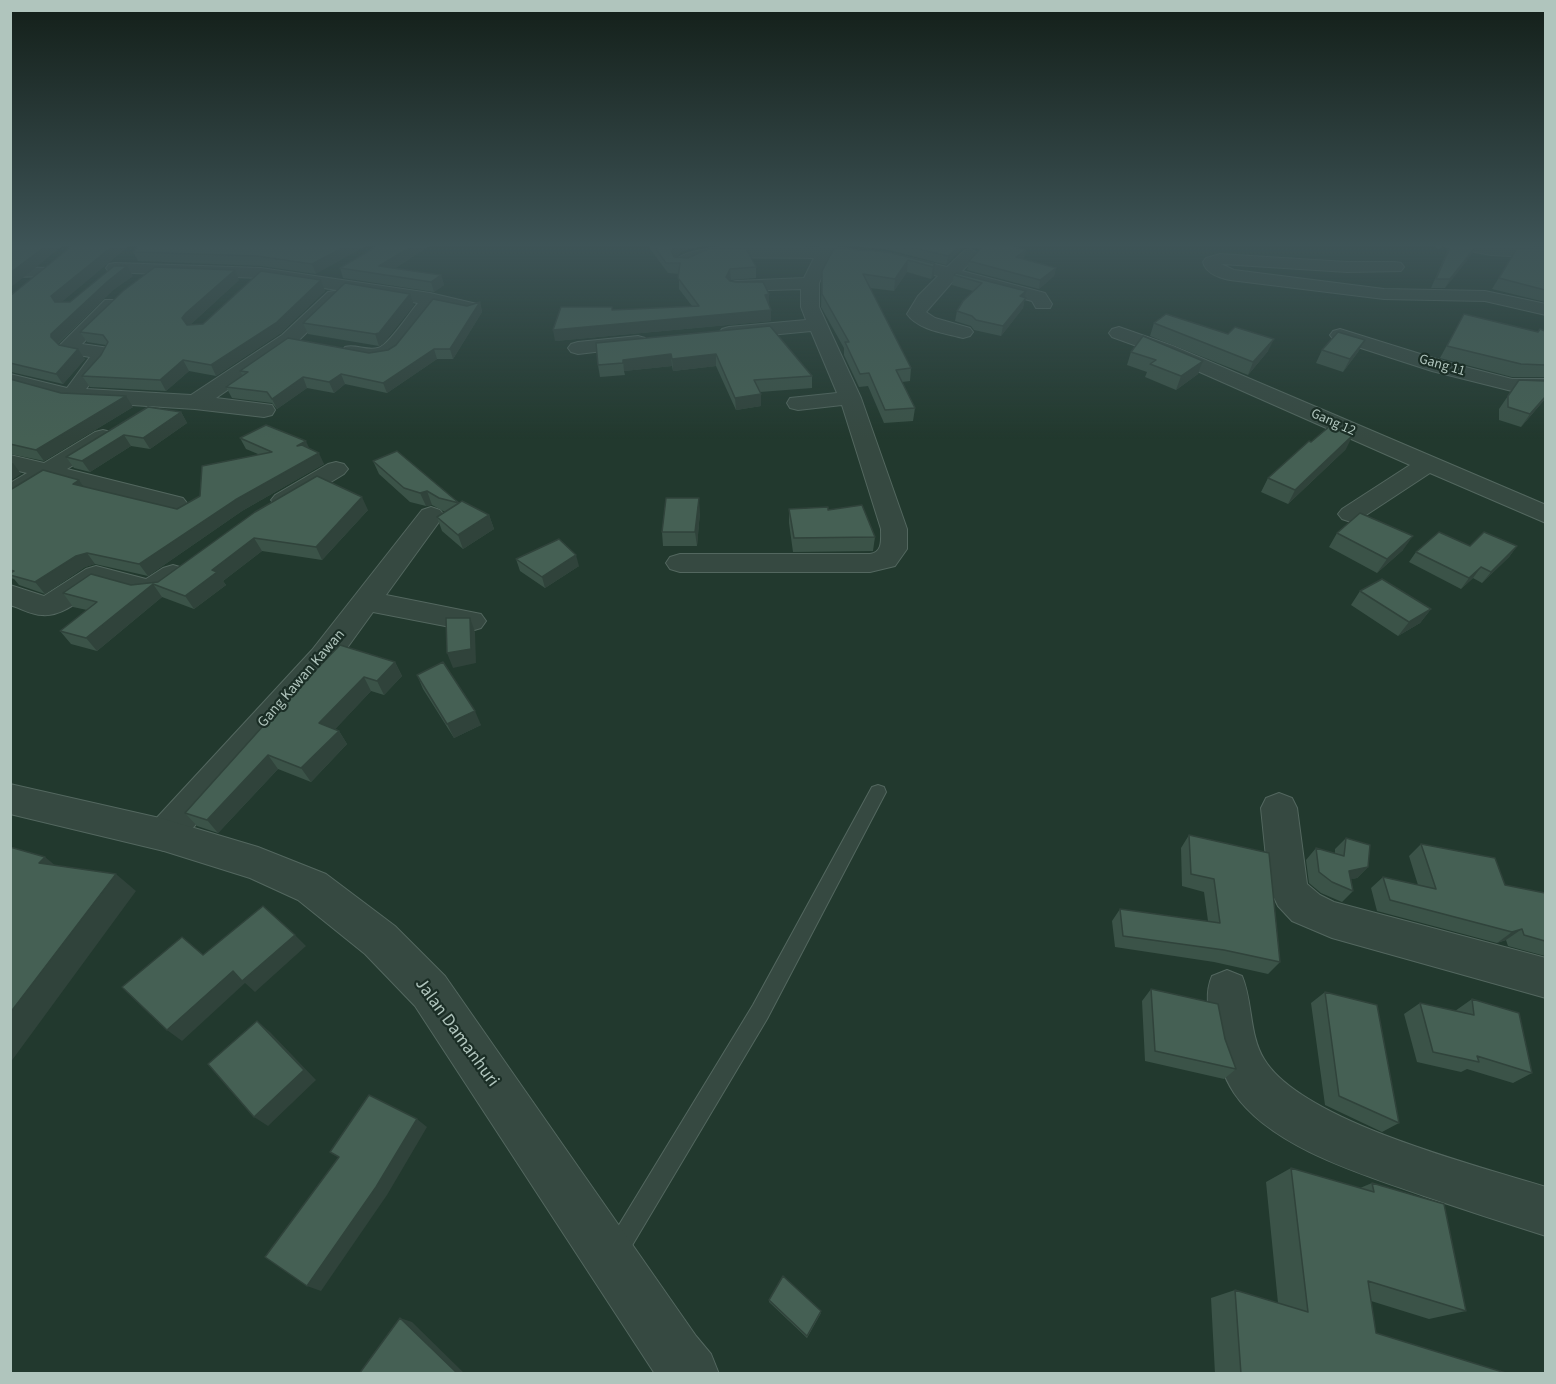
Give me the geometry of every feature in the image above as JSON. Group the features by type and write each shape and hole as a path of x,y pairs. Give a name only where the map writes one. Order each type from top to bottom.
{"street":[{"path":"69,395 99,360 102,352 73,349 69,346 107,310"},
{"path":"195,402 289,339 320,310"},
{"path":"331,347 373,356 384,354 391,350 422,310"},
{"path":"680,563 870,563 885,560 894,549 894,529 850,398 811,310"},
{"path":"918,310 916,314 928,322 963,332"},
{"path":"715,335 818,325"},
{"name":"Gang 12","path":"1119,333 1166,350 1545,515"},
{"name":"Gang 11","path":"1340,335 1439,367 1512,385 1545,385"},
{"path":"289,339 310,343"},
{"path":"578,348 658,340"},
{"path":"10,380 69,395 195,402 264,410"},
{"path":"798,403 850,398"},
{"path":"10,494 163,401"},
{"path":"10,462 174,503"},
{"path":"1351,514 1428,464"},
{"path":"261,513 336,469"},
{"name":"Gang Kawan Kawan","path":"164,836 323,658 431,515"},
{"path":"10,594 43,606 53,604 96,575 152,588 196,558"},
{"path":"367,601 471,621"},
{"name":"Jalan Damanhuri","path":"10,799 164,836 258,864 312,887 380,940 430,991 676,1356 691,1374"},
{"path":"1279,808 1288,887 1293,898 1306,910 1332,920 1545,978"},
{"path":"1227,990 1238,1050 1250,1077 1274,1101 1304,1122 1350,1146 1545,1212"}],"lane":[{"path":"611,1259 760,1012 878,792"}],"building":[{"path":"10,310 77,310 51,334 59,345 78,349 56,374 10,363"},
{"path":"104,310 190,310 182,318 187,325 203,324 219,310 290,310 276,323 211,365 183,360 160,380 82,376 101,355 108,342 103,335 80,332"},
{"path":"317,310 398,310 379,333 375,334 303,323"},
{"path":"424,310 475,310 450,349 434,349 383,383 341,374 329,382 303,377 272,399 267,392 226,387 248,372 240,371 288,338 369,353 388,350 396,345"},
{"path":"560,310 771,310 553,330"},
{"path":"831,310 881,310 911,368 896,370 915,408 885,410 869,373 860,374 845,342 849,342"},
{"path":"1016,310 1003,326 976,320 972,316 957,311"},
{"path":"1166,314 1228,334 1235,327 1274,339 1253,362 1154,323"},
{"path":"1464,314 1538,332 1540,329 1545,331 1545,365 1521,364 1447,346"},
{"path":"770,326 812,376 754,380 761,394 735,398 716,354 672,359 671,354 598,365 596,343"},
{"path":"1338,332 1365,340 1350,359 1322,350"},
{"path":"1143,336 1203,361 1181,376 1150,364 1156,360 1131,352"},
{"path":"10,379 61,393 126,396 36,450 10,444"},
{"path":"1519,380 1545,381 1545,397 1530,414 1508,407 1508,396"},
{"path":"148,407 181,412 143,438 124,435 82,461 66,457"},
{"path":"266,425 306,441 297,446 302,445 319,453 235,500 139,564 87,553 76,556 35,582 10,575 14,571 10,570 10,490 43,470 79,480 73,484 177,509 200,496 202,466 272,452 240,438"},
{"path":"1330,426 1353,435 1295,490 1268,478 1309,441 1311,442"},
{"path":"397,451 459,503 439,498 427,491 420,493 404,488 373,461"},
{"path":"317,476 362,497 316,547 254,538 212,570 217,572 185,596 153,584 86,638 60,631 97,602 63,593 91,574 131,585 158,582 255,512"},
{"path":"666,498 699,498 695,532 662,532"},
{"path":"462,501 489,515 458,535 437,517"},
{"path":"862,505 875,537 794,538 789,509 828,507 828,510"},
{"path":"1360,513 1413,536 1387,559 1337,533"},
{"path":"1439,532 1470,546 1484,532 1517,546 1491,572 1481,567 1469,578 1416,552"},
{"path":"559,539 576,555 542,577 516,559"},
{"path":"1382,579 1431,609 1409,622 1360,591"},
{"path":"446,618 470,618 471,649 447,653"},
{"path":"340,645 395,662 377,681 364,677 319,723 339,731 301,768 268,755 207,820 185,813 281,706"},
{"path":"443,662 475,711 447,724 417,675"},
{"path":"1189,835 1269,853 1280,962 1224,950 1123,936 1120,909 1220,923 1214,879 1191,874"},
{"path":"1346,838 1370,845 1368,867 1349,871 1353,891 1332,882 1319,872 1316,848 1344,856"},
{"path":"1421,844 1495,858 1505,885 1545,893 1545,941 1524,935 1522,929 1512,932 1390,900 1383,877 1436,889"},
{"path":"10,847 45,857 39,863 116,874 10,1013"},
{"path":"263,906 295,935 242,981 233,971 167,1030 122,987 182,937 203,955"},
{"path":"1151,989 1218,1004 1225,1039 1236,1069 1155,1051"},
{"path":"1325,992 1377,1005 1399,1123 1339,1096"},
{"path":"1472,999 1519,1013 1532,1073 1477,1056 1479,1062 1433,1052 1420,1003 1474,1015"},
{"path":"257,1021 304,1070 254,1117 208,1064"},
{"path":"369,1095 417,1119 376,1187 307,1286 265,1257 339,1157 330,1152"},
{"path":"1291,1168 1374,1192 1372,1183 1444,1204 1466,1311 1368,1281 1376,1333 1509,1374 1241,1374 1235,1290 1308,1312"},
{"path":"783,1276 821,1311 807,1336 769,1300"},
{"path":"400,1318 458,1374 359,1374"}]}
